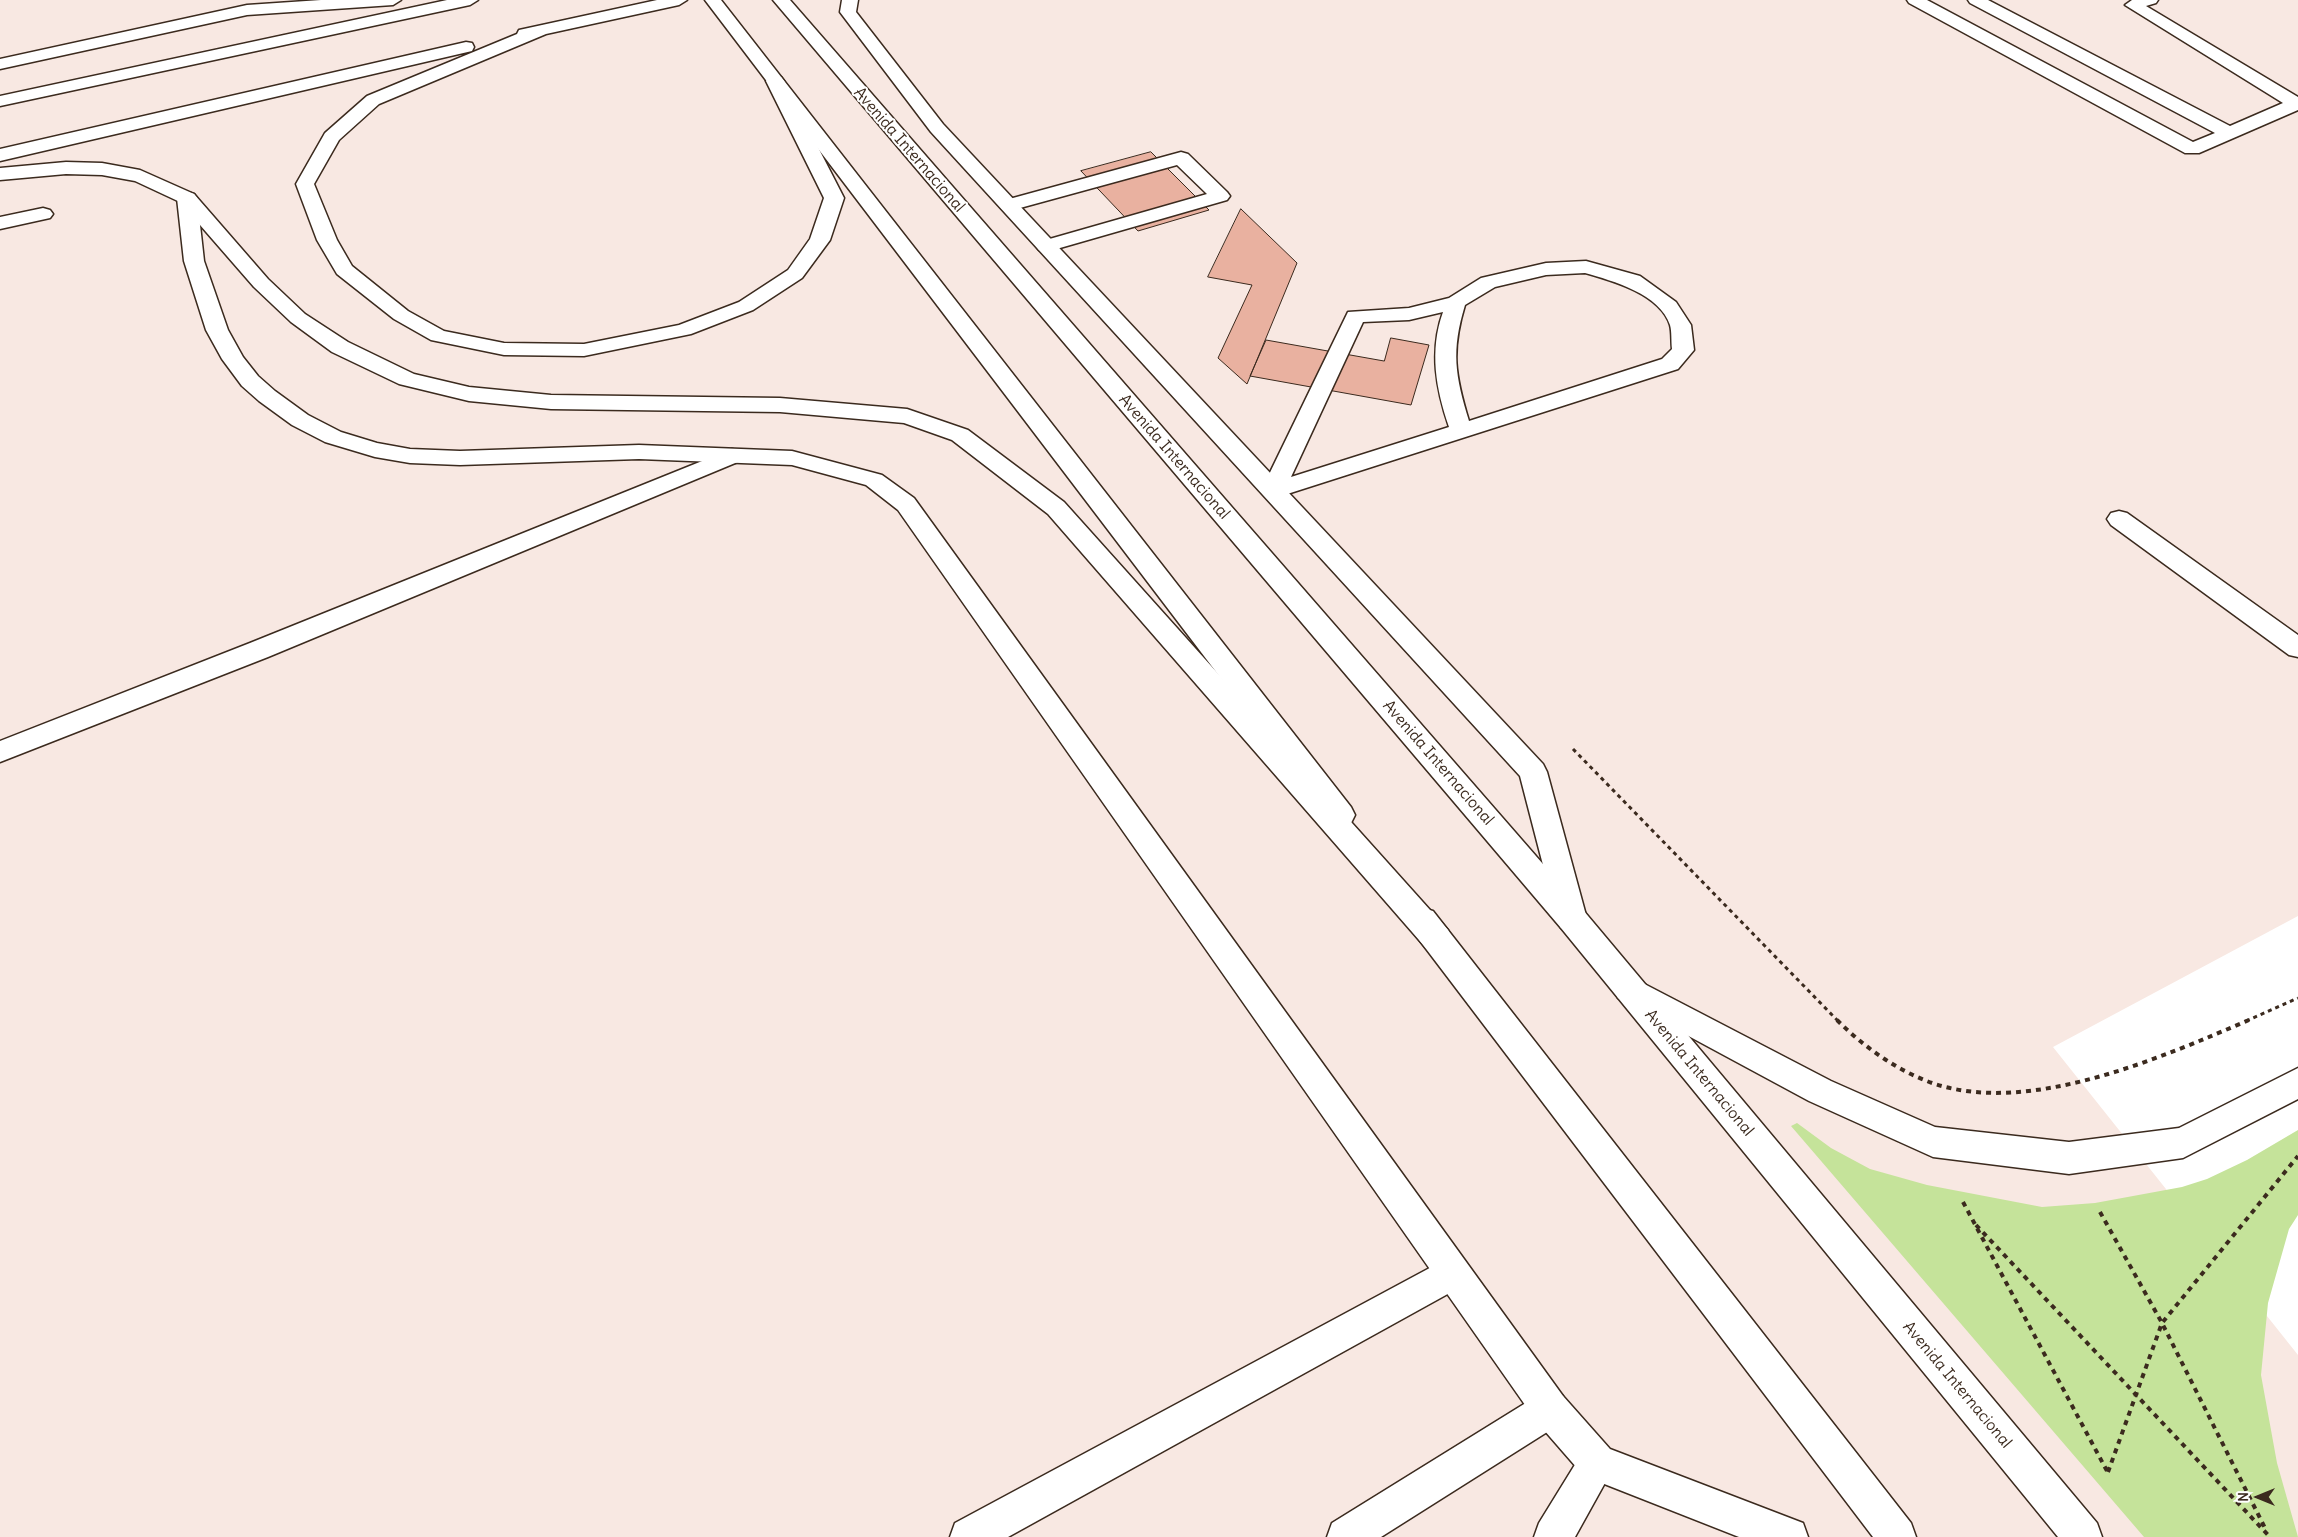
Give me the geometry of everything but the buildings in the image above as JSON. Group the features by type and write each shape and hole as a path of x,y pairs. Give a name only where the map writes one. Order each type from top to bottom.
{"main road":[{"path":"0,64 247,10 393,0"},
{"path":"143,70 213,45 411,0"},
{"path":"0,101 470,0"},
{"path":"0,156 679,0"},
{"path":"850,0 848,12 937,128 1533,772 1572,919"},
{"path":"1915,0 2192,149 2297,105"},
{"path":"1976,0 2230,133"},
{"path":"2150,0 2133,5 2297,105"},
{"name":"Avenida Internacional","path":"782,1 1572,919 2083,1537"},
{"path":"720,9 1897,1537"},
{"path":"1960,24 2000,12"},
{"path":"542,30 373,100 331,137 305,184 327,240 344,270 401,315 438,336 504,349 584,350 684,330 746,306 795,274 820,240 834,198 775,81"},
{"path":"1009,205 1181,158 1220,196 1046,246"},
{"path":"0,174 66,168 102,169 140,176 187,198 261,283 298,318 340,347 407,379 468,394 550,402 780,405 907,416 960,435 1056,508 1437,939"},
{"path":"187,198 194,260 217,330 233,359 250,381 267,396 300,420 333,437 375,450 410,456 460,458 639,452 792,458 874,480 906,504 1550,1410 1597,1463 1789,1537"},
{"path":"0,223 43,214"},
{"path":"1586,267 1633,280 1669,306 1680,325 1683,350 1670,364 1273,491 1355,316 1409,314 1456,302 1488,282 1546,270 1586,267"},
{"path":"1456,302 1446,334 1445,357 1454,409 1461,431"},
{"path":"0,752 259,650 732,456"},
{"path":"2119,519 2298,648"},
{"path":"1629,989 1820,1091 1933,1142 2069,1158 2183,1142 2298,1083"},
{"path":"969,1537 1452,1273"},
{"path":"1346,1537 1550,1410"},
{"path":"1553,1537 1597,1463"}],"path":[{"path":"1567,744 1858,1040 1895,1068 1947,1087 2006,1093 2060,1086 2134,1066 2298,998"},
{"path":"1963,1202 2108,1472 2162,1323 2298,1156"},
{"path":"2100,1212 2162,1323 2269,1536"},
{"path":"1976,1225 2269,1536"}],"shaded area":[{"path":"0,0 2298,0 2298,916 2053,1047 2298,1355 2298,1537 0,1537"}],"green space":[{"path":"1797,1123 1831,1148 1870,1169 1927,1185 2042,1207 2095,1203 2182,1187 2207,1179 2247,1160 2298,1130 2298,1215 2289,1229 2268,1303 2261,1375 2277,1463 2298,1537 2144,1537 1791,1126"}]}
